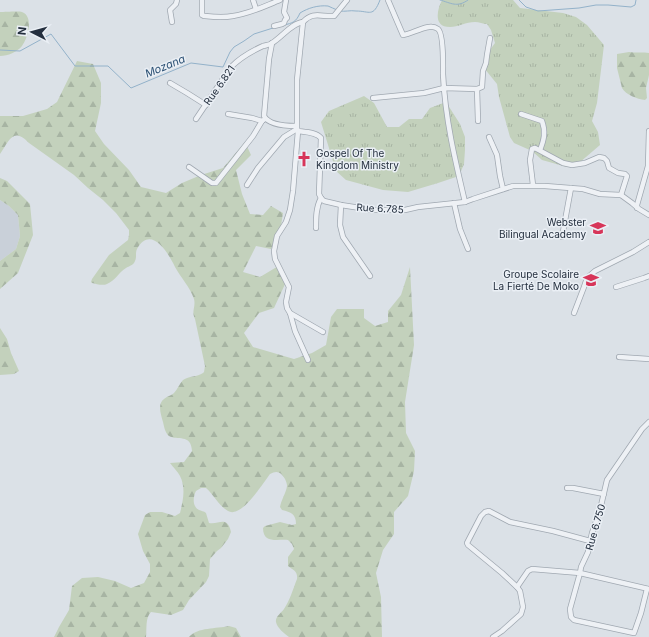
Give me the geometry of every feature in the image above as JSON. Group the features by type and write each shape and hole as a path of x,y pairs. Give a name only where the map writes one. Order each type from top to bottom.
{"street":[{"path":"172,22 170,10 176,4 177,0"},
{"path":"202,0 202,15 204,16 233,16 280,0"},
{"path":"253,0 256,9"},
{"path":"274,26 284,23 287,18 284,12 286,0"},
{"name":"Rue 6.821","path":"196,119 231,67 236,62 272,43 292,27 303,22 307,17 313,15 334,16 346,0"},
{"path":"388,0 403,35 431,26 440,30 448,122 465,202"},
{"path":"303,22 297,80 297,129 293,190 290,210 286,222 277,236 274,251 275,259 289,287 286,302 287,308 308,360"},
{"path":"373,98 424,93 444,88 477,89 482,87 490,38"},
{"path":"189,167 212,183 216,183 264,120 269,59 272,43"},
{"path":"170,83 206,105"},
{"path":"477,89 478,121"},
{"path":"228,114 268,121 310,132 321,138 319,194 321,198 316,218 316,228"},
{"path":"521,114 542,121 544,133 543,143 540,150"},
{"path":"247,185 258,168 284,137 297,129"},
{"path":"637,208 649,166 649,132"},
{"path":"489,137 497,155 503,189"},
{"path":"533,185 530,160 532,149 535,148 563,163 572,165 585,163 599,157 604,158 607,161 609,168 627,176 622,195 637,208 649,215"},
{"name":"Rue 6.785","path":"321,198 324,201 372,210 405,210 418,207 465,202 513,186 533,185 571,188 589,190 600,194 622,195"},
{"path":"562,237 571,188"},
{"path":"454,203 460,229 468,249"},
{"path":"341,205 340,226 343,236 370,276"},
{"path":"574,312 587,278 590,274 649,242"},
{"path":"616,287 649,276"},
{"path":"290,313 323,332"},
{"path":"619,357 649,359"},
{"name":"Rue 6.750","path":"648,589 634,633 574,620 571,617 570,609 581,567 588,552 607,480 642,429 649,422"},
{"path":"567,488 604,494"},
{"path":"493,637 521,614 523,607 520,592 517,587 468,545 467,542 481,516 485,512 489,511 510,522 590,541"},
{"path":"517,587 528,571 532,569 580,573 648,589"}],"shaded area":[{"path":"0,200 18,215 20,236 16,249 0,261"}],"green space":[{"path":"442,0 513,0 520,8 563,13 576,17 587,25 604,45 597,103 592,121 598,132 600,145 579,163 567,167 542,160 532,151 514,143 510,137 497,84 484,68 487,54 495,43 491,30 487,24 476,22 450,27 441,24 438,13"},
{"path":"0,12 22,12 26,14 29,22 29,28 22,46 18,50 0,56"},
{"path":"629,52 649,53 649,75 646,88 647,98 645,100 626,93 622,88 617,68 617,54"},
{"path":"77,61 93,64 101,83 101,103 95,131 104,144 129,170 141,187 166,193 182,183 223,168 245,142 251,155 236,170 242,194 250,214 263,215 271,206 283,213 280,232 271,249 256,246 243,272 260,277 280,265 286,282 274,308 259,313 244,333 253,347 294,359 312,353 326,345 331,317 337,309 364,309 364,318 375,326 388,322 388,311 401,295 410,267 414,345 405,402 406,433 415,451 414,471 408,496 394,512 394,534 383,550 376,573 381,597 382,637 289,637 281,631 276,622 276,618 288,602 297,579 297,574 295,571 288,566 288,557 294,549 288,540 268,539 265,536 263,528 265,526 280,522 292,525 296,524 294,516 282,510 280,507 287,485 280,473 277,472 270,474 251,499 239,510 233,512 225,509 206,488 201,488 196,491 194,496 194,504 199,510 206,513 209,523 225,522 231,532 221,548 210,559 209,576 206,582 189,600 183,610 171,615 151,612 147,620 146,637 54,637 69,610 72,586 82,578 98,577 115,581 131,588 144,583 150,572 150,564 143,551 138,534 145,515 150,512 162,512 175,516 180,513 183,499 183,485 179,474 170,463 184,462 192,451 191,445 186,440 169,436 164,427 160,407 162,401 174,393 183,380 203,373 205,366 193,314 194,299 190,290 164,249 154,240 148,239 142,242 137,249 136,260 133,264 112,281 105,285 92,283 92,279 109,255 128,240 129,230 116,213 103,200 74,175 24,138 19,136 12,137 0,154 0,116 23,116 47,109 57,102"},
{"path":"364,96 374,103 387,127 399,127 409,119 422,119 430,108 446,102 460,124 465,137 464,164 459,176 408,192 383,190 346,180 336,171 321,122 329,111"},
{"path":"0,178 7,181 30,204 33,235 18,273 0,289 0,261 16,249 20,236 18,215 0,200"},
{"path":"0,328 7,339 19,371 14,374 0,375"},
{"path":"229,626 236,628 241,637 189,637 197,631"}],"waterway":[{"name":"Mozana","path":"340,11 371,12 378,6 380,0"},
{"name":"Mozana","path":"440,0 457,4 461,4 468,0"},
{"name":"Mozana","path":"519,0 526,7 538,11 579,8 596,5 631,7 635,5 636,0"},
{"name":"Mozana","path":"284,25 294,22 300,13 313,7 328,6 337,10"},
{"name":"Mozana","path":"0,50 20,51 51,34 75,66 108,66 131,88 191,63 223,67 234,47 254,34 273,28"}],"place":[{"name":"Gospel Of The Kingdom Ministry","path":"304,159"},
{"name":"Webster Bilingual Academy","path":"598,228"},
{"name":"Groupe Scolaire La Fierté De Moko","path":"591,280"}]}
